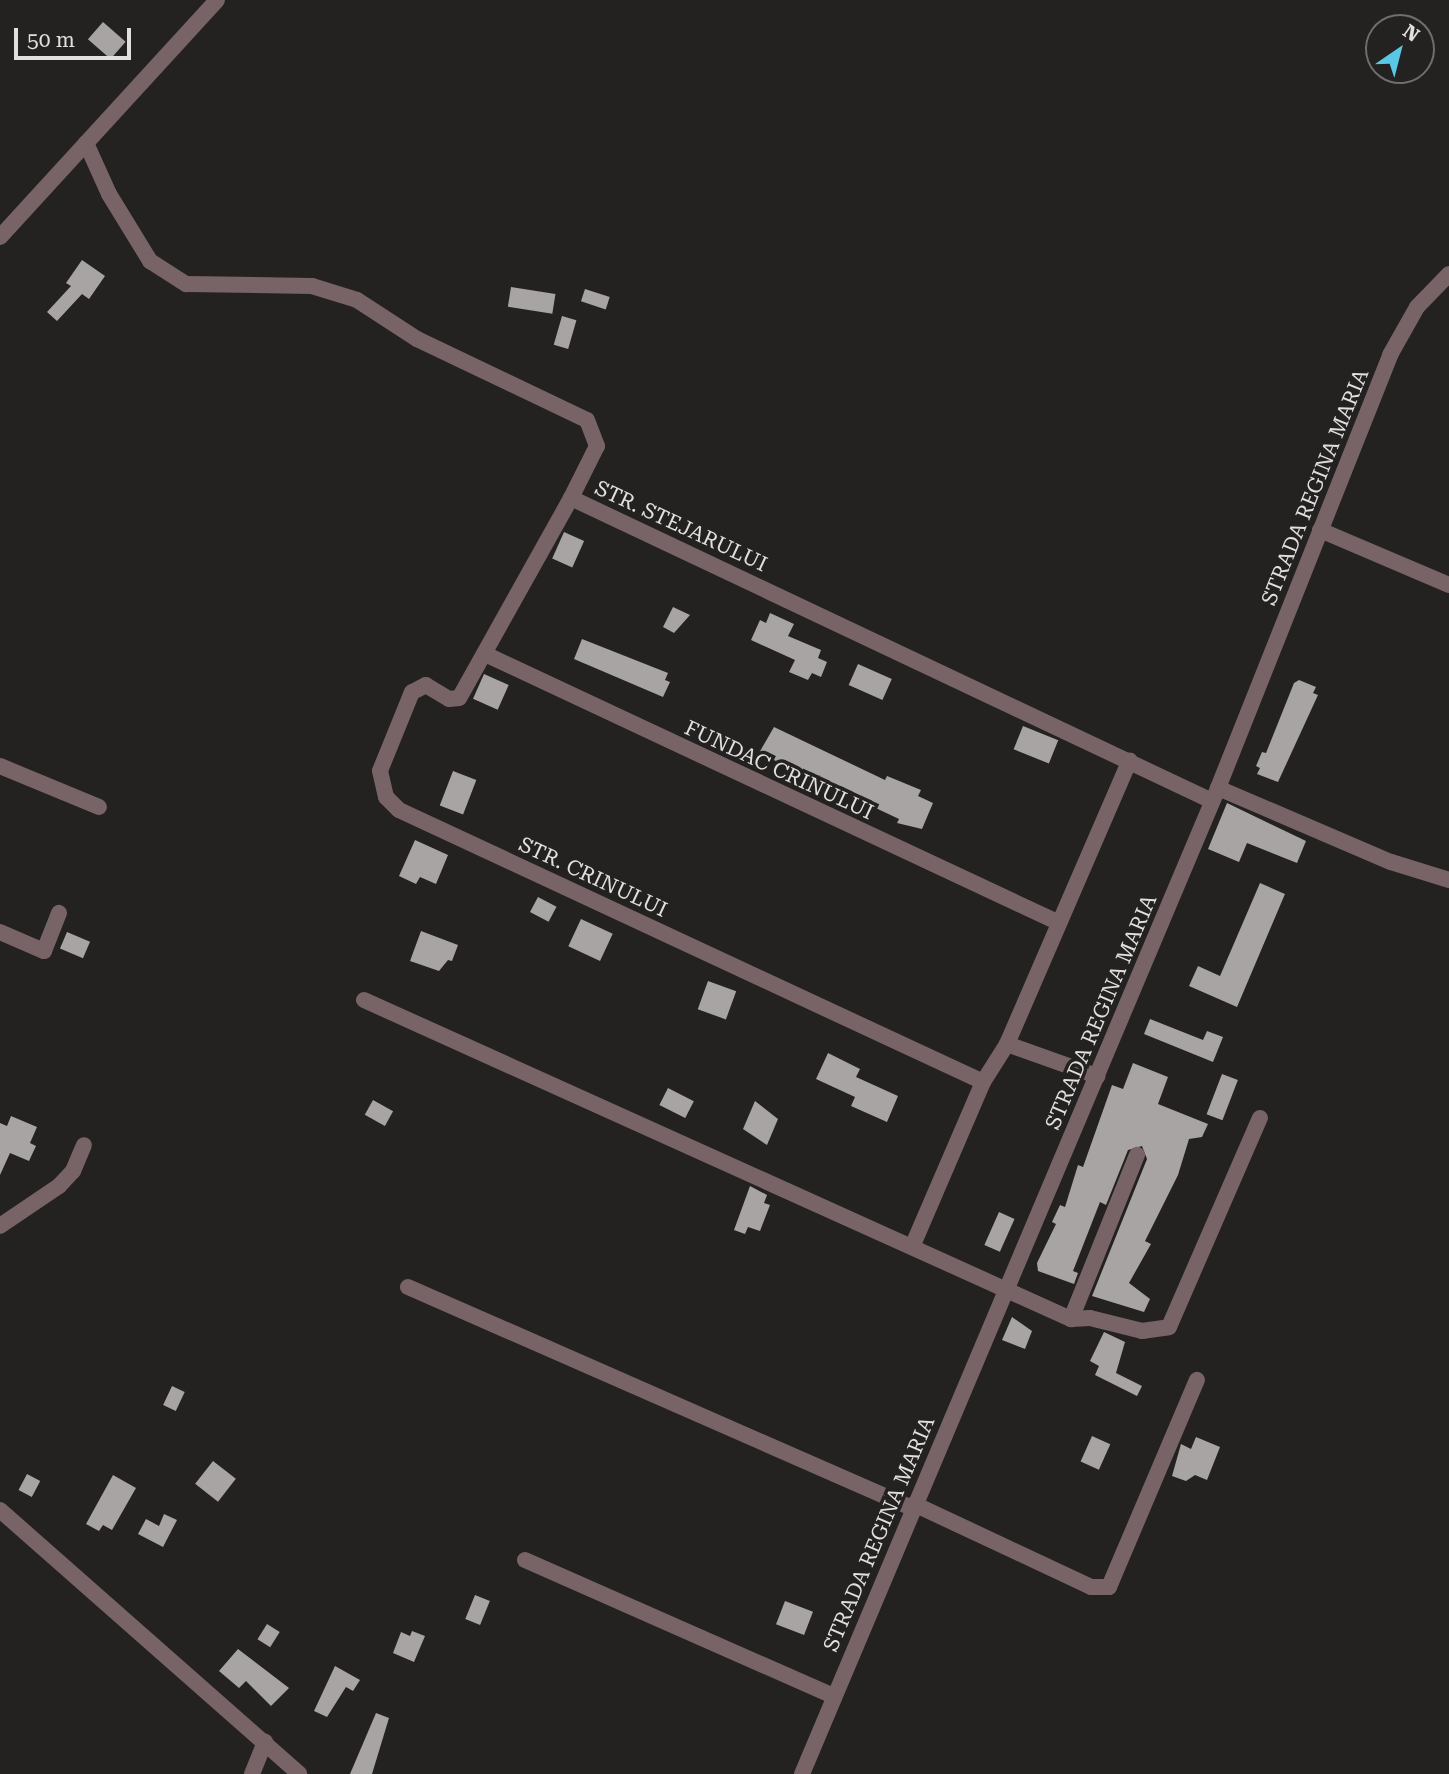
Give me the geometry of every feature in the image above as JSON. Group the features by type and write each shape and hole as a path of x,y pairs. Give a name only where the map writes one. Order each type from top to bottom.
{"street":[{"path":"0,237 217,0"},
{"name":"STR. STEJARULUI","path":"86,142 109,194 150,261 186,284 312,286 358,300 417,339 587,420 597,446 571,498 1130,760 1391,862 1449,880"},
{"name":"STRADA REGINA MARIA","path":"802,1774 1215,795 1403,328 1449,274"},
{"path":"485,654 571,498"},
{"path":"1320,530 1449,585"},
{"name":"FUNDAC CRINULUI","path":"485,654 1057,922"},
{"name":"STR. CRINULUI","path":"485,654 459,698 449,699 426,685 412,692 379,779 386,797 399,810 983,1082"},
{"path":"912,1247 983,1082 1007,1044 1057,922 1130,760"},
{"path":"0,766 99,807"},
{"path":"0,932 44,951 59,913"},
{"path":"364,1000 1005,1291 1071,1319 1090,1318 1142,1331 1169,1327 1260,1118"},
{"path":"1007,1044 1097,1076"},
{"path":"0,1226 59,1186 73,1171 84,1145"},
{"path":"1071,1319 1137,1156"},
{"path":"408,1287 913,1506 1091,1587 1109,1587 1197,1380"},
{"path":"0,1510 24,1535 299,1774"},
{"path":"525,1560 834,1696"},
{"path":"252,1774 265,1742"}],"building":[{"path":"103,22 126,42 111,59 88,39"},
{"path":"82,260 105,276 89,299 82,294 57,321 47,312 71,286 66,283"},
{"path":"511,287 555,294 552,314 508,307"},
{"path":"585,289 610,297 606,309 581,301"},
{"path":"562,316 576,320 568,349 554,345"},
{"path":"564,532 584,541 572,567 552,558"},
{"path":"673,607 690,615 674,633 663,627"},
{"path":"770,613 794,624 788,636 821,650 818,658 827,662 821,677 812,673 808,680 789,672 795,660 751,640 760,620 766,623"},
{"path":"582,639 668,673 665,680 670,682 663,697 574,659"},
{"path":"858,664 892,679 882,700 849,685"},
{"path":"484,674 509,685 498,710 473,699"},
{"path":"1299,680 1316,687 1313,693 1318,695 1278,782 1257,774 1260,768 1256,766 1262,752 1266,753 1294,683"},
{"path":"1023,726 1058,740 1049,763 1014,749"},
{"path":"774,727 885,780 887,776 921,790 918,796 933,803 922,829 897,823 899,819 759,753"},
{"path":"453,771 476,780 463,815 440,806"},
{"path":"1227,803 1306,841 1297,863 1247,843 1239,862 1208,849"},
{"path":"415,840 448,855 436,884 420,877 416,884 399,876"},
{"path":"1260,883 1285,894 1237,1007 1189,986 1198,966 1220,976"},
{"path":"538,897 557,907 549,922 530,912"},
{"path":"581,919 613,934 600,961 568,946"},
{"path":"421,931 458,945 452,961 448,960 439,971 410,961"},
{"path":"67,932 90,942 83,958 60,949"},
{"path":"708,981 736,991 726,1019 698,1009"},
{"path":"1150,1019 1203,1040 1207,1031 1223,1037 1213,1062 1144,1034"},
{"path":"828,1053 860,1069 856,1077 898,1096 887,1122 851,1106 855,1097 816,1079"},
{"path":"1133,1063 1168,1077 1158,1104 1208,1124 1202,1137 1189,1139 1178,1175 1145,1241 1151,1244 1129,1283 1150,1299 1144,1312 1092,1296 1147,1159 1142,1146 1128,1150 1106,1205 1100,1202 1073,1271 1078,1273 1074,1284 1038,1271 1037,1263 1056,1224 1052,1222 1060,1205 1065,1207 1078,1165 1083,1167 1112,1085 1123,1089"},
{"path":"1222,1074 1238,1080 1222,1120 1207,1114"},
{"path":"668,1088 694,1101 685,1118 659,1105"},
{"path":"373,1100 393,1111 385,1126 365,1115"},
{"path":"755,1101 778,1119 767,1145 743,1129"},
{"path":"11,1116 37,1127 30,1143 36,1146 29,1161 10,1153 0,1175 0,1123 7,1126"},
{"path":"750,1186 767,1195 764,1203 770,1205 760,1231 748,1227 745,1234 734,1230"},
{"path":"999,1212 1015,1219 1000,1252 984,1245"},
{"path":"1012,1317 1032,1331 1025,1349 1002,1340"},
{"path":"1104,1332 1125,1342 1116,1373 1142,1386 1137,1396 1095,1375 1099,1366 1090,1361"},
{"path":"172,1386 185,1392 176,1411 163,1405"},
{"path":"1092,1436 1110,1444 1099,1470 1081,1462"},
{"path":"1196,1437 1220,1447 1207,1480 1195,1475 1186,1481 1172,1476 1181,1444 1191,1449"},
{"path":"213,1461 236,1479 218,1502 195,1484"},
{"path":"27,1474 40,1481 32,1497 19,1490"},
{"path":"113,1475 136,1488 112,1530 103,1525 99,1531 86,1524"},
{"path":"164,1514 177,1520 163,1547 138,1534 146,1519 159,1526"},
{"path":"475,1595 490,1601 480,1625 465,1619"},
{"path":"785,1601 813,1612 804,1635 776,1624"},
{"path":"267,1624 280,1632 270,1647 257,1639"},
{"path":"412,1631 425,1636 414,1662 393,1653 401,1632 410,1636"},
{"path":"238,1649 289,1688 271,1706 246,1681 239,1688 219,1671"},
{"path":"335,1666 360,1680 353,1691 346,1687 327,1717 314,1711"},
{"path":"376,1713 389,1718 372,1774 350,1774"}]}
